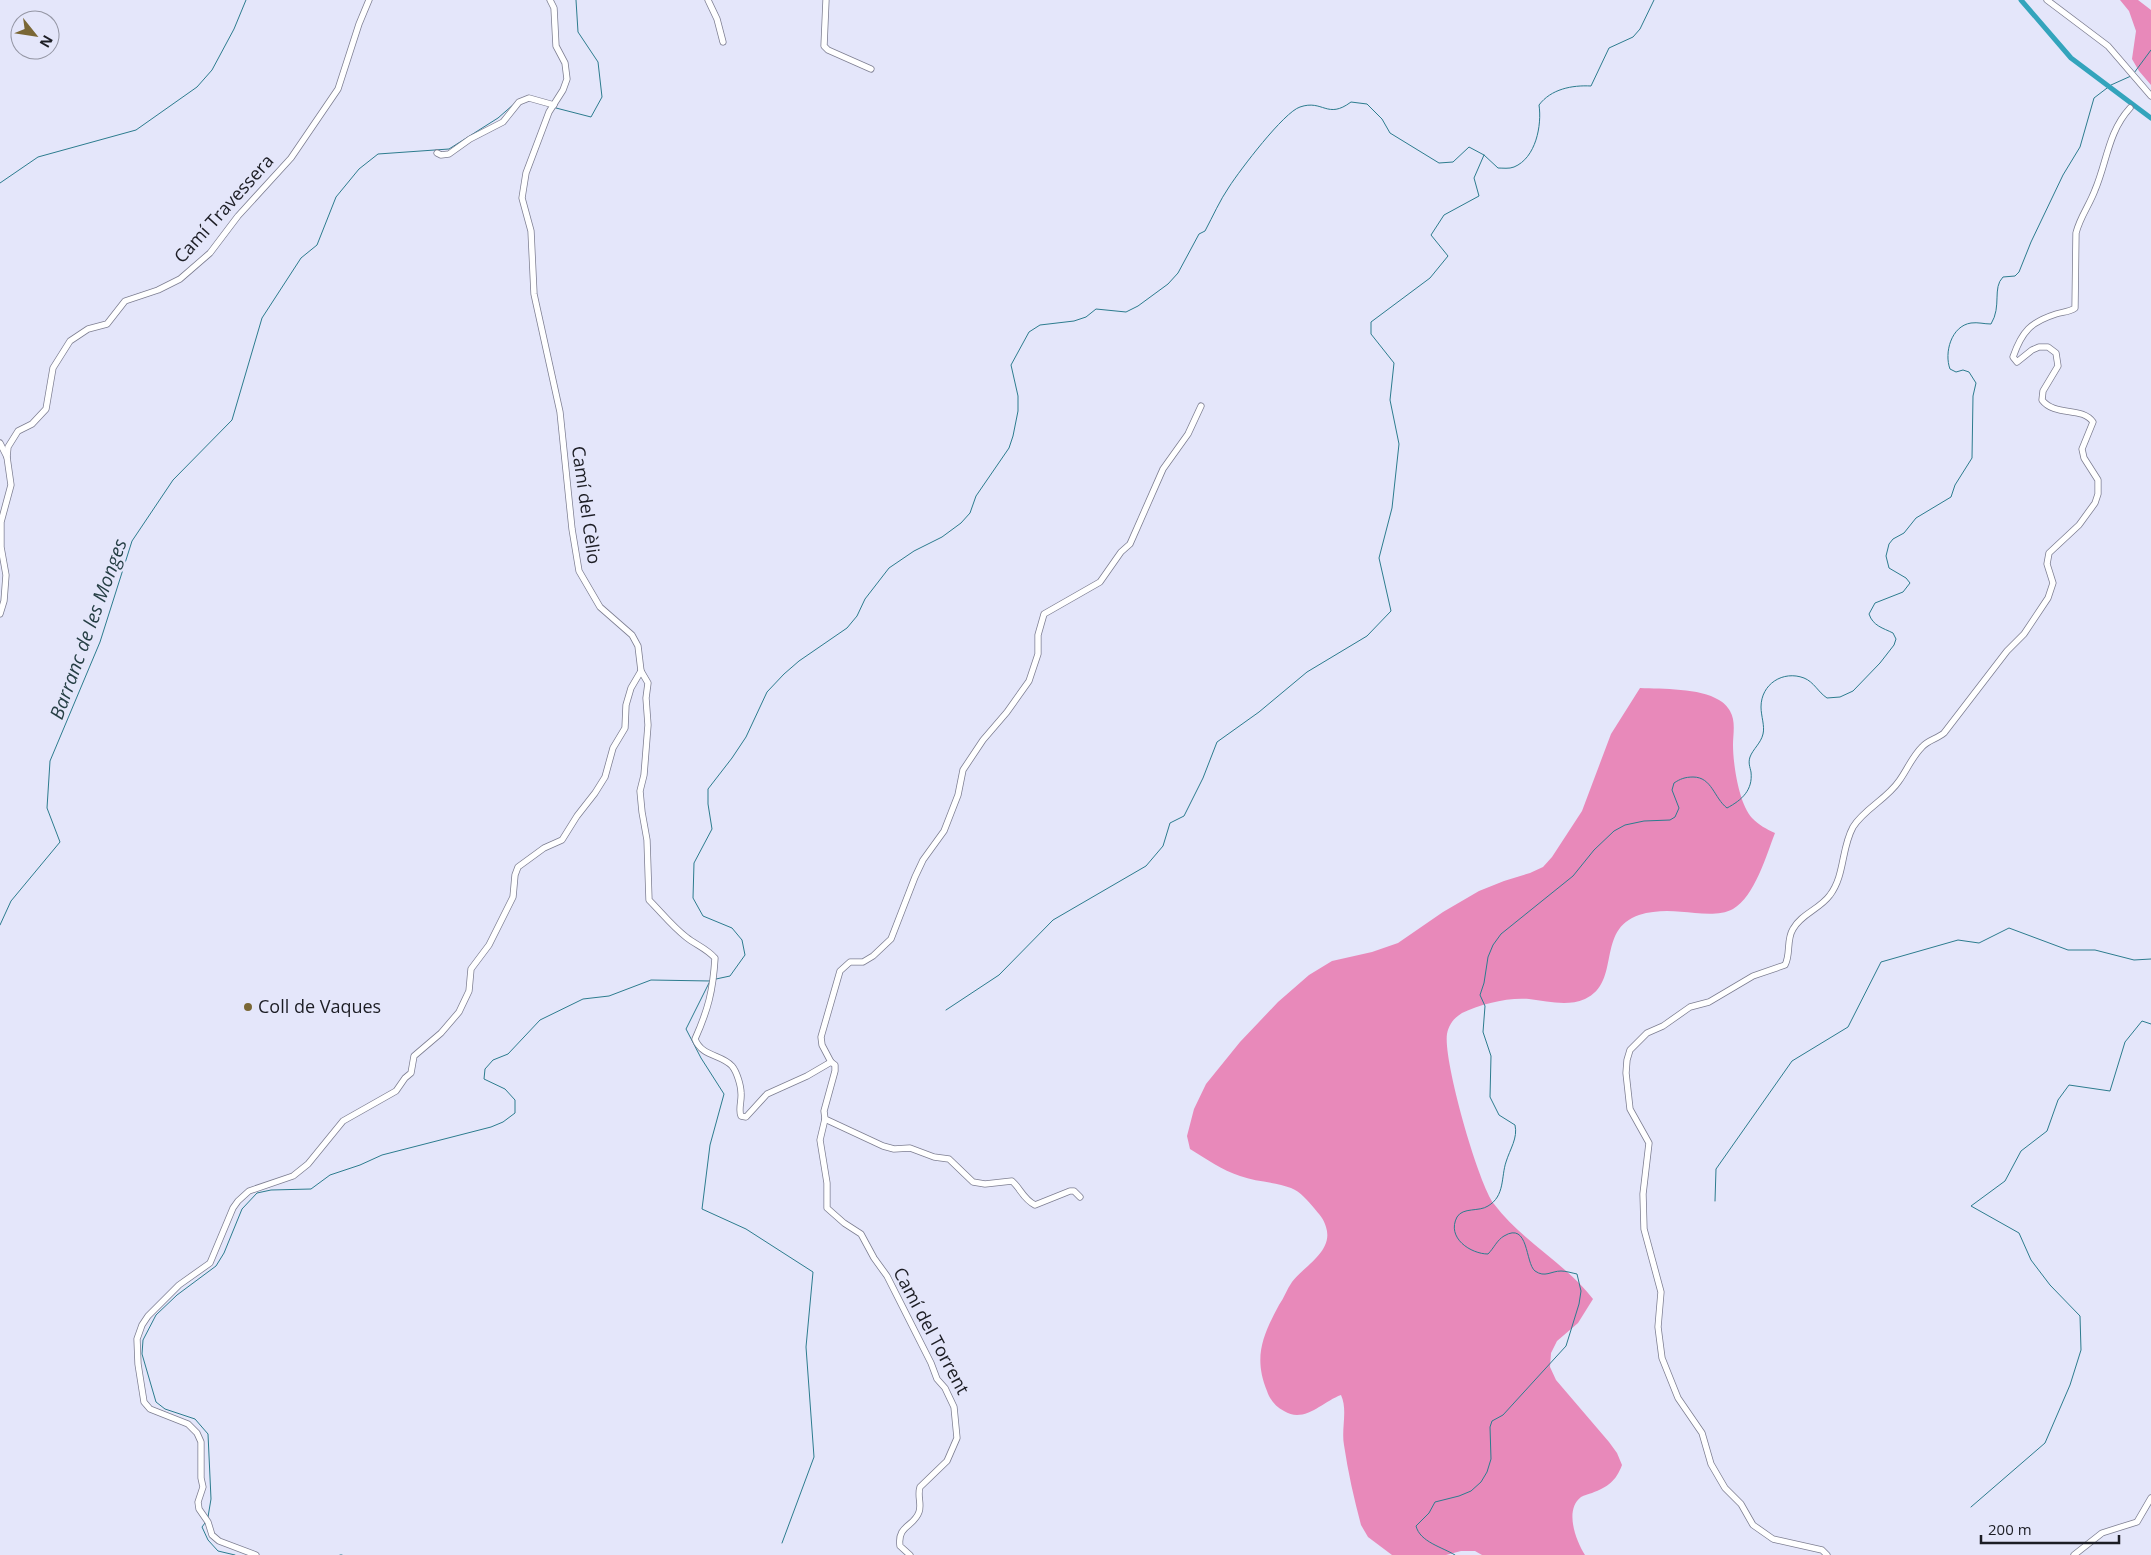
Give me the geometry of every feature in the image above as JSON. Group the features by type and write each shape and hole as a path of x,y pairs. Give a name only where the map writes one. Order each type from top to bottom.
{"street":[{"name":"Camí Travessera","path":"7,457 8,447 18,431 32,424 46,409 53,368 70,342 88,329 107,324 125,301 158,290 180,279 210,253 238,216 291,158 338,89 359,24 369,0"},
{"name":"Camí del Cèlio","path":"550,0 554,8 556,46 567,70 563,90 554,104 535,145 526,173 522,198 531,231 534,294 560,412 570,521 579,571 600,607 632,635 638,646 641,671 648,684 646,698 648,724 644,775 640,792 647,840 649,900 676,928 708,950 715,958 714,986 704,1020 695,1039 698,1047 707,1054 732,1065 742,1092 739,1113 741,1116 746,1116 767,1094 807,1076 831,1062"},
{"path":"708,0 717,19 723,42"},
{"path":"826,0 824,46 828,50 871,68"},
{"path":"2047,0 2108,46 2151,96"},
{"path":"437,153 441,155 449,154 470,140 496,127 503,122 519,102 529,98 554,104"},
{"path":"1827,1555 1822,1550 1773,1539 1753,1525 1741,1504 1724,1488 1711,1464 1702,1433 1677,1395 1662,1358 1658,1328 1661,1292 1644,1229 1643,1194 1649,1142 1630,1109 1626,1060 1632,1048 1644,1035 1664,1026 1690,1007 1709,1002 1753,976 1784,965 1787,959 1790,936 1794,928 1826,900 1835,886 1841,874 1847,841 1855,824 1898,783 1921,748 1927,742 1938,739 1944,733 2006,651 2024,634 2050,596 2054,583 2047,564 2049,553 2083,520 2097,497 2098,480 2084,458 2082,449 2093,422 2086,415 2060,411 2045,404 2042,400 2042,391 2058,366 2056,353 2051,348 2045,346 2035,348 2017,362 2013,357 2023,337 2033,324 2038,320 2074,308 2076,233 2079,222 2095,192 2108,146 2115,129 2130,108"},
{"path":"1080,1197 1074,1191 1070,1191 1034,1205 1026,1201 1018,1186 1012,1181 993,1184 973,1182 949,1159 934,1157 910,1148 894,1149 883,1146 825,1119 824,1111 835,1065 831,1062 822,1045 821,1037 840,971 850,962 863,962 874,956 891,939 923,860 944,831 958,796 963,770 983,740 1007,712 1029,681 1038,654 1038,634 1044,614 1100,582 1121,552 1130,544 1163,469 1188,434 1201,406"},
{"path":"0,443 7,457 11,485 1,522 1,546 6,575 4,600 0,614"},
{"path":"256,1555 219,1541 212,1536 208,1522 199,1509 198,1502 203,1487 201,1478 201,1442 188,1424 150,1409 144,1402 141,1390 137,1339 142,1325 148,1316 179,1285 210,1263 233,1208 238,1201 249,1191 293,1176 308,1164 343,1120 390,1096 400,1088 405,1078 413,1069 414,1056 441,1034 460,1012 469,991 471,969 489,945 510,904 518,867 544,848 562,840 605,777 613,748 626,723 625,710 631,688 641,671"},
{"name":"Camí del Torrent","path":"825,1119 820,1140 827,1183 827,1208 844,1223 861,1234 874,1258 887,1276 931,1363 937,1379 945,1388 954,1407 957,1438 954,1447 946,1461 920,1487 918,1514 901,1532 900,1546 910,1555"},
{"path":"2074,1555 2102,1533 2137,1522 2151,1498"}],"shaded area":[{"path":"2120,0 2138,0 2151,10 2151,85 2132,59 2136,31 2129,11"},
{"path":"1640,688 1702,693 1721,701 1729,709 1734,723 1733,753 1740,794 1747,812 1752,818 1763,827 1775,833 1754,885 1741,903 1733,909 1724,912 1709,914 1660,911 1639,915 1626,922 1617,932 1612,944 1603,981 1596,991 1585,999 1564,1003 1513,999 1486,1004 1459,1015 1454,1019 1447,1034 1450,1069 1456,1094 1471,1148 1487,1192 1505,1217 1530,1241 1570,1274 1593,1299 1578,1323 1557,1341 1551,1353 1550,1367 1556,1380 1609,1442 1617,1453 1622,1465 1611,1483 1598,1491 1582,1496 1573,1510 1572,1517 1575,1534 1585,1555 1482,1555 1475,1551 1461,1551 1446,1555 1392,1555 1368,1537 1361,1525 1344,1445 1344,1407 1341,1395 1306,1413 1299,1415 1291,1414 1274,1403 1268,1394 1263,1379 1260,1357 1264,1336 1292,1282 1322,1251 1327,1236 1324,1222 1307,1200 1295,1190 1233,1174 1190,1149 1187,1136 1194,1109 1206,1084 1240,1042 1278,1002 1309,975 1332,961 1372,952 1398,943 1443,912 1479,891 1543,867 1552,857 1582,811 1611,734"}],"waterway":[{"path":"0,183 38,157 136,130 197,87 212,70 234,29 246,0"},
{"name":"Barranc de les Monges","path":"556,108 591,117 602,97 598,62 578,32 576,0"},
{"path":"716,979 730,976 745,955 742,940 732,928 703,916 693,898 694,863 712,829 708,789 746,737 767,692 784,674 799,661 847,628 857,616 865,599 889,568 914,551 942,537 961,523 970,513 976,496 1009,448 1013,436 1018,411 1018,396 1011,365 1029,332 1040,325 1074,321 1086,317 1096,309 1126,312 1138,306 1168,284 1178,273 1199,234 1205,231 1223,197 1242,168 1273,130 1300,107 1314,105 1336,109 1351,102 1367,104 1382,119 1390,133 1439,163 1453,162 1469,147 1484,155 1498,168 1514,167 1522,163 1536,140 1540,113 1539,105 1550,95 1562,89 1591,86 1609,48 1633,37 1640,29 1654,0"},
{"path":"2021,0 2071,58 2151,118"},
{"path":"2134,73 2151,50"},
{"path":"1455,1555 1427,1540 1418,1532 1416,1526 1429,1513 1435,1502 1471,1491 1481,1482 1487,1472 1491,1459 1490,1427 1492,1421 1503,1415 1566,1346 1581,1291 1577,1274 1561,1271 1542,1274 1535,1271 1522,1238 1518,1234 1512,1233 1504,1236 1488,1254 1468,1248 1457,1238 1455,1232 1454,1225 1460,1214 1488,1206 1500,1192 1504,1168 1516,1130 1515,1125 1499,1115 1490,1097 1491,1056 1483,1032 1485,1006 1480,995 1488,957 1493,945 1501,934 1573,876 1594,850 1614,831 1625,825 1644,821 1670,820 1675,817 1679,808 1672,790 1674,783 1690,777 1705,780 1727,808 1742,798 1750,784 1750,757 1763,734 1762,699 1769,686 1775,681 1788,676 1796,676 1807,680 1827,698 1840,697 1853,691 1880,663 1894,645 1896,639 1893,633 1876,624 1869,614 1875,603 1903,592 1910,583 1906,578 1889,568 1886,556 1889,544 1893,539 1904,533 1916,518 1951,497 1955,485 1972,458 1973,396 1976,383 1969,372 1963,370 1956,372 1950,369 1948,355 1951,341 1958,329 1964,325 1971,323 1991,324 1996,311 1997,292 2000,281 2003,277 2015,276 2019,272 2063,175 2080,147 2094,98 2111,85 2131,76"},
{"name":"Barranc de les Monges","path":"0,925 11,901 60,842 47,808 50,761 100,642 132,541 173,480 232,420 262,318 301,258 317,245 336,197 359,169 378,154 449,149 498,118 514,104"},
{"path":"946,1010 999,975 1053,920 1146,866 1163,846 1170,823 1184,816 1203,778 1217,742 1259,712 1307,672 1367,636 1391,611 1379,558 1392,508 1399,444 1390,400 1394,363 1371,334 1371,322 1430,278 1448,256 1431,235 1444,215 1479,196 1474,178 1484,155"},
{"path":"1715,1201 1716,1169 1792,1061 1848,1027 1881,962 1958,940 1979,943 2009,928 2068,950 2095,950 2134,960 2151,959"},
{"path":"208,1517 211,1499 208,1434 195,1419 165,1409 156,1402 142,1354 143,1340 156,1315 177,1295 216,1266 224,1253 242,1209 257,1193 271,1190 311,1189 330,1175 382,1155 491,1127 503,1122 515,1113 515,1100 505,1089 484,1079 485,1069 493,1060 508,1054 540,1020 583,999 609,996 651,980 710,981"},
{"path":"710,981 686,1029 701,1058 724,1094 710,1145 702,1209 746,1229 813,1272 806,1347 814,1457 782,1543"},
{"path":"1971,1507 2045,1443 2070,1385 2081,1350 2080,1316 2050,1285 2031,1260 2019,1233 1971,1206 2005,1181 2021,1151 2047,1131 2058,1100 2069,1085 2110,1091 2125,1042 2142,1021 2151,1024"},
{"path":"205,1523 202,1527 208,1540 218,1551 235,1555"}],"place":[{"name":"Coll de Vaques","path":"248,1007"}]}
